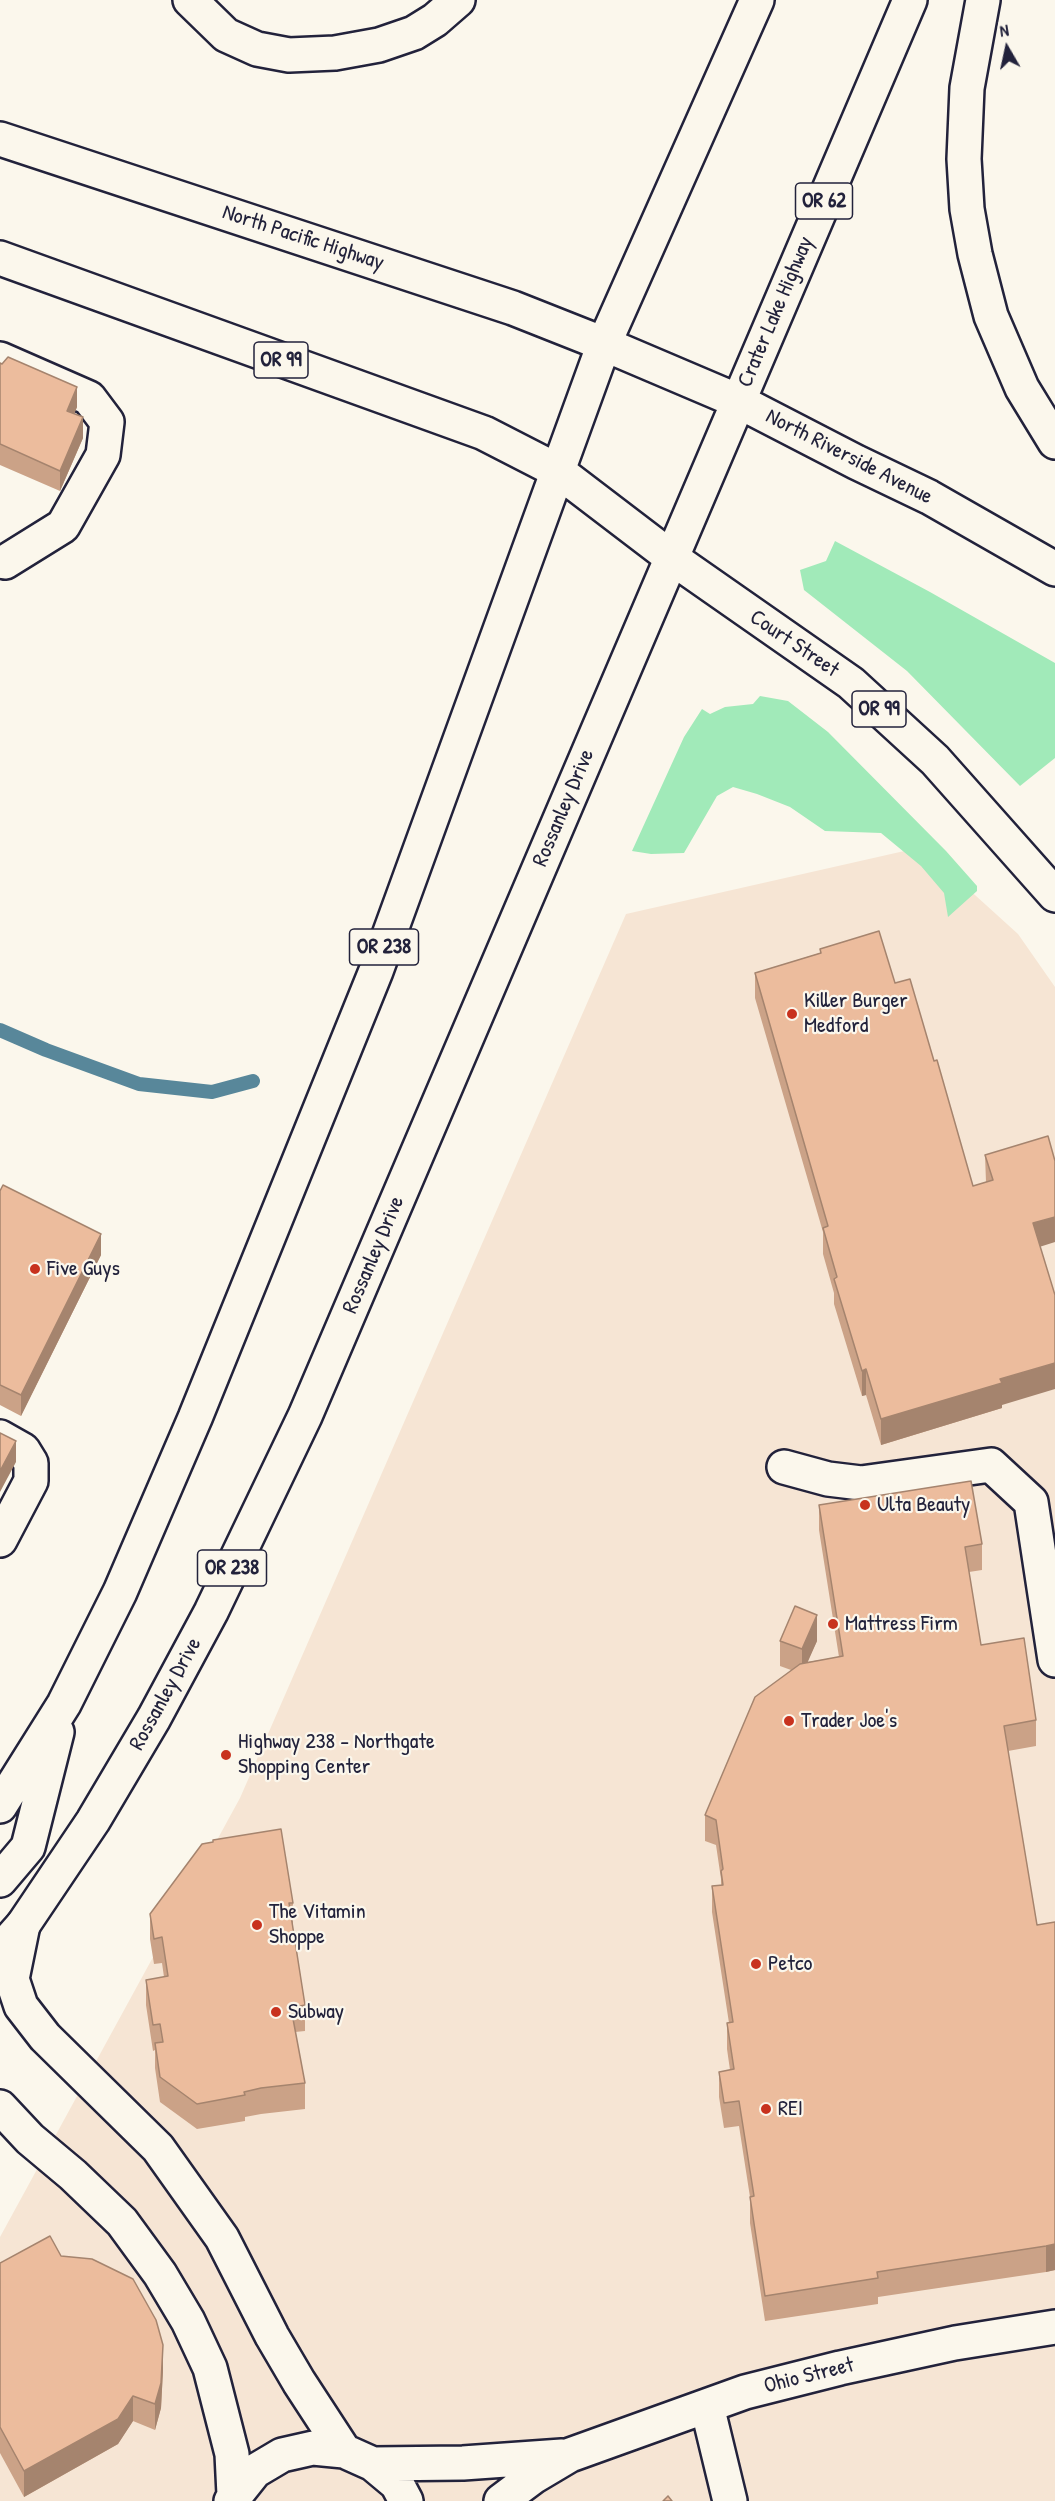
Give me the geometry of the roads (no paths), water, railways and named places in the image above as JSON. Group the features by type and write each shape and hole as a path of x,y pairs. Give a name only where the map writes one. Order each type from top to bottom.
{"main road":[{"path":"190,0 226,35 257,49 289,55 335,53 379,45 414,33 435,20 458,0"},
{"path":"558,471 604,344 757,0"},
{"name":"Crater Lake Highway","path":"672,558 910,0"},
{"path":"983,0 967,88 964,159 967,209 975,254 991,316 1022,388 1055,442"},
{"name":"North Pacific Highway","path":"0,139 513,308 604,344"},
{"name":"OR 99","path":"0,258 484,433 558,471"},
{"name":"North Riverside Avenue","path":"604,344 738,401 855,462 929,497 1055,569"},
{"path":"0,359 89,398 107,422 103,455 63,526 5,562"},
{"name":"Court Street","path":"558,471 672,558 851,683 936,760 1055,895"},
{"name":"OR 238","path":"0,1806 64,1704 120,1592 195,1418 367,993 558,471"},
{"name":"Rossanley Drive","path":"23,1925 93,1821 154,1718 211,1612 305,1416 672,558"},
{"path":"0,1437 23,1450 31,1463 31,1481 0,1540"},
{"path":"784,1467 828,1479 861,1483 991,1465 1031,1502 1055,1660"},
{"path":"0,1880 28,1847 64,1704"},
{"path":"23,1925 12,1979 21,2006 45,2037 158,2148 222,2238 272,2336 359,2458 396,2484 406,2501"},
{"name":"OR 238","path":"0,1951 23,1925"},
{"path":"0,2107 30,2139 73,2175 122,2222 160,2274 188,2321 210,2368 232,2454 232,2498"},
{"name":"Ohio Street","path":"501,2501 533,2477 570,2455 745,2392 840,2367 955,2343 1055,2327"},
{"path":"707,2406 730,2501"},
{"name":"Ohio Street","path":"232,2498 255,2471 282,2455 313,2448 359,2458 488,2462 570,2455"}],"waterway":[{"path":"0,1030 46,1050 139,1084 212,1092 253,1081"}],"place":[{"name":"Killer Burger Medford","path":"792,1014"},
{"name":"Five Guys","path":"35,1269"},
{"name":"Ulta Beauty","path":"865,1505"},
{"name":"Mattress Firm","path":"833,1624"},
{"name":"Trader Joe's","path":"789,1721"},
{"name":"Highway 238 - Northgate Shopping Center","path":"226,1755"},
{"name":"The Vitamin Shoppe","path":"257,1925"},
{"name":"Petco","path":"756,1964"},
{"name":"Subway","path":"276,2012"},
{"name":"REI","path":"766,2109"}]}
